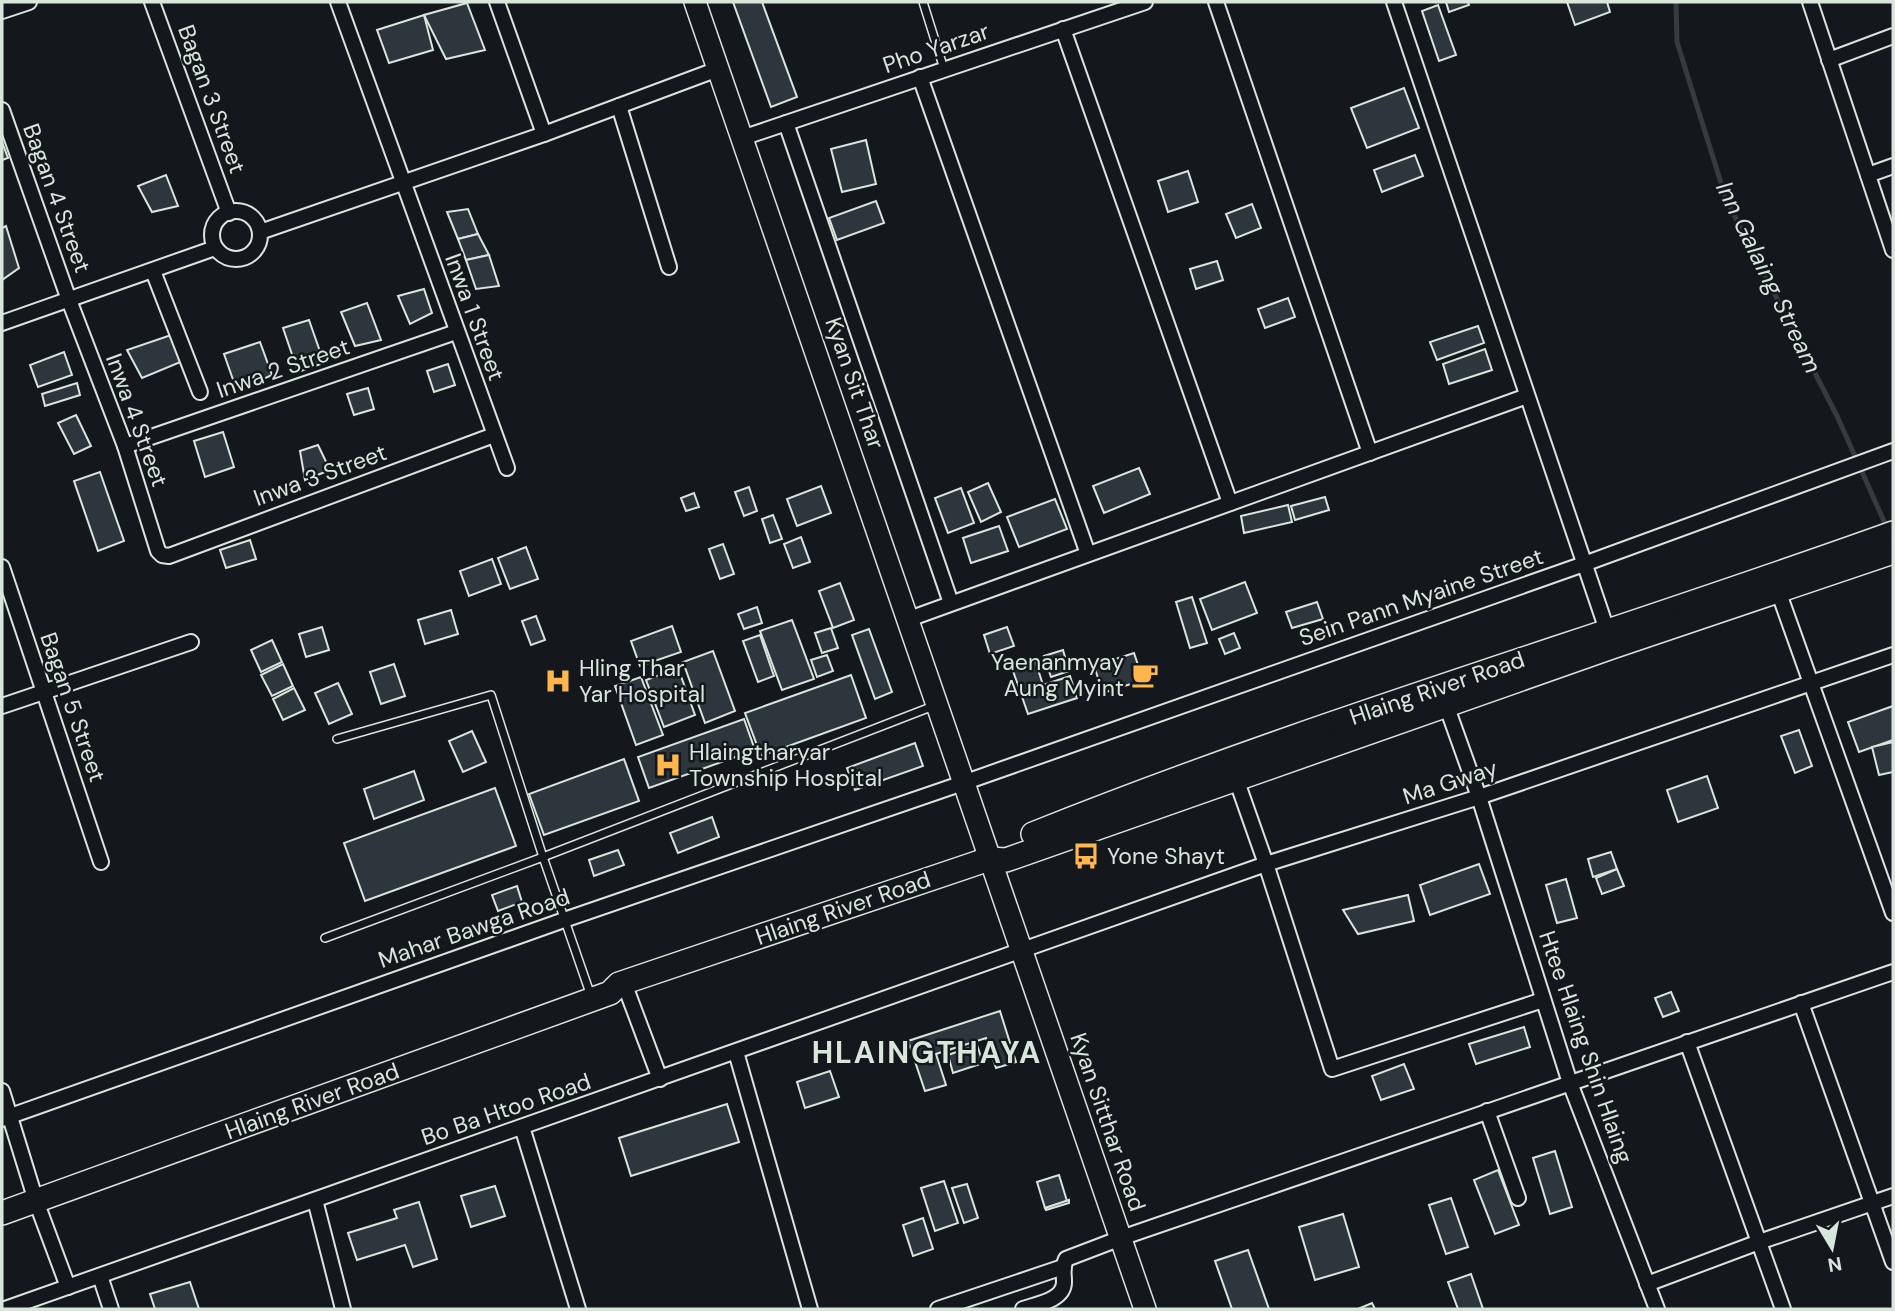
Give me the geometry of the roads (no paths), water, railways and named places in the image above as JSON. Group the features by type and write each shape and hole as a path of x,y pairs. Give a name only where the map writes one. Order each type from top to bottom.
{"main road":[{"name":"Kyan Sit Thar","path":"695,2 909,619 989,859"},
{"name":"Hlaing River Road","path":"2,1213 34,1194 590,994 607,981 621,984 989,859 1006,860 1233,770 1888,544"},
{"name":"Kyan Sitthar Road","path":"989,859 1145,1309"},
{"name":"Hlaing River Road","path":"2,1198 34,1194"}],"street":[{"path":"2,11 29,2"},
{"name":"Bagan 3 Street","path":"152,2 229,213"},
{"name":"Inwa 1 Street","path":"338,2 401,182 507,468"},
{"path":"497,2 544,134"},
{"name":"Pho Yarzar","path":"742,138 1144,2"},
{"path":"1216,2 1370,453"},
{"path":"1810,2 1893,250"},
{"path":"1397,3 1610,639"},
{"path":"1063,29 1230,503"},
{"path":"1829,60 1893,36"},
{"path":"260,232 544,134 718,69"},
{"path":"920,77 1088,554"},
{"path":"619,106 669,267"},
{"name":"Bagan 4 Street","path":"2,110 69,300"},
{"path":"786,123 951,603"},
{"path":"1868,175 1893,166"},
{"path":"237,211 252,217 260,232 257,248 244,258 228,258 215,248 212,230 221,216 237,211"},
{"path":"2,323 215,248"},
{"path":"153,271 200,393"},
{"name":"Inwa 4 Street","path":"69,300 125,446 158,551 162,555"},
{"name":"Inwa 2 Street","path":"125,446 456,332"},
{"path":"909,619 1527,396"},
{"name":"Inwa 3 Street","path":"162,555 169,556 494,435"},
{"name":"Sein Pann Myaine Street","path":"963,783 1584,564 1893,451"},
{"name":"Bagan 5 Street","path":"2,567 101,862"},
{"path":"1776,583 1893,913"},
{"path":"2,706 191,642"},
{"name":"Ma Gway","path":"1021,951 1266,864 1479,797 1893,655"},
{"name":"Htee Hlaing Shin Hlaing","path":"1443,696 1479,797 1570,1083 1657,1309"},
{"path":"1233,770 1332,1069 1543,1000"},
{"name":"Mahar Bawga Road","path":"6,1118 564,920 963,783"},
{"name":"Bo Ba Htoo Road","path":"5,1309 1021,951"},
{"path":"1023,1309 1059,1296 1064,1282 1063,1267 1066,1259 1893,972"},
{"path":"621,984 660,1079"},
{"path":"1801,1003 1893,1262"},
{"path":"1687,1042 1783,1309"},
{"path":"736,1052 810,1309"},
{"path":"2,1091 6,1118 68,1287"},
{"path":"1487,1111 1518,1198"},
{"path":"522,1128 578,1309"},
{"path":"1647,1284 1893,1196"},
{"path":"315,1200 343,1309"},
{"path":"938,1309 1063,1267"},
{"path":"100,1276 111,1309"}],"lane":[{"path":"923,2 944,69"},
{"path":"337,739 491,695 590,994"},
{"path":"325,938 937,705"}],"waterway":[{"name":"Inn Galaing Stream","path":"1676,2 1677,42 1726,199 1838,418 1887,528"}],"place":[{"name":"Yaenanmyay Aung Myint","path":"1145,675"},
{"name":"Hling Thar Yar Hospital","path":"558,681"},
{"name":"Hlaingtharyar Township Hospital","path":"668,765"},
{"name":"Yone Shayt","path":"1086,856"}],"district":[{"name":"HLAINGTHAYA","path":"927,1052"}]}
